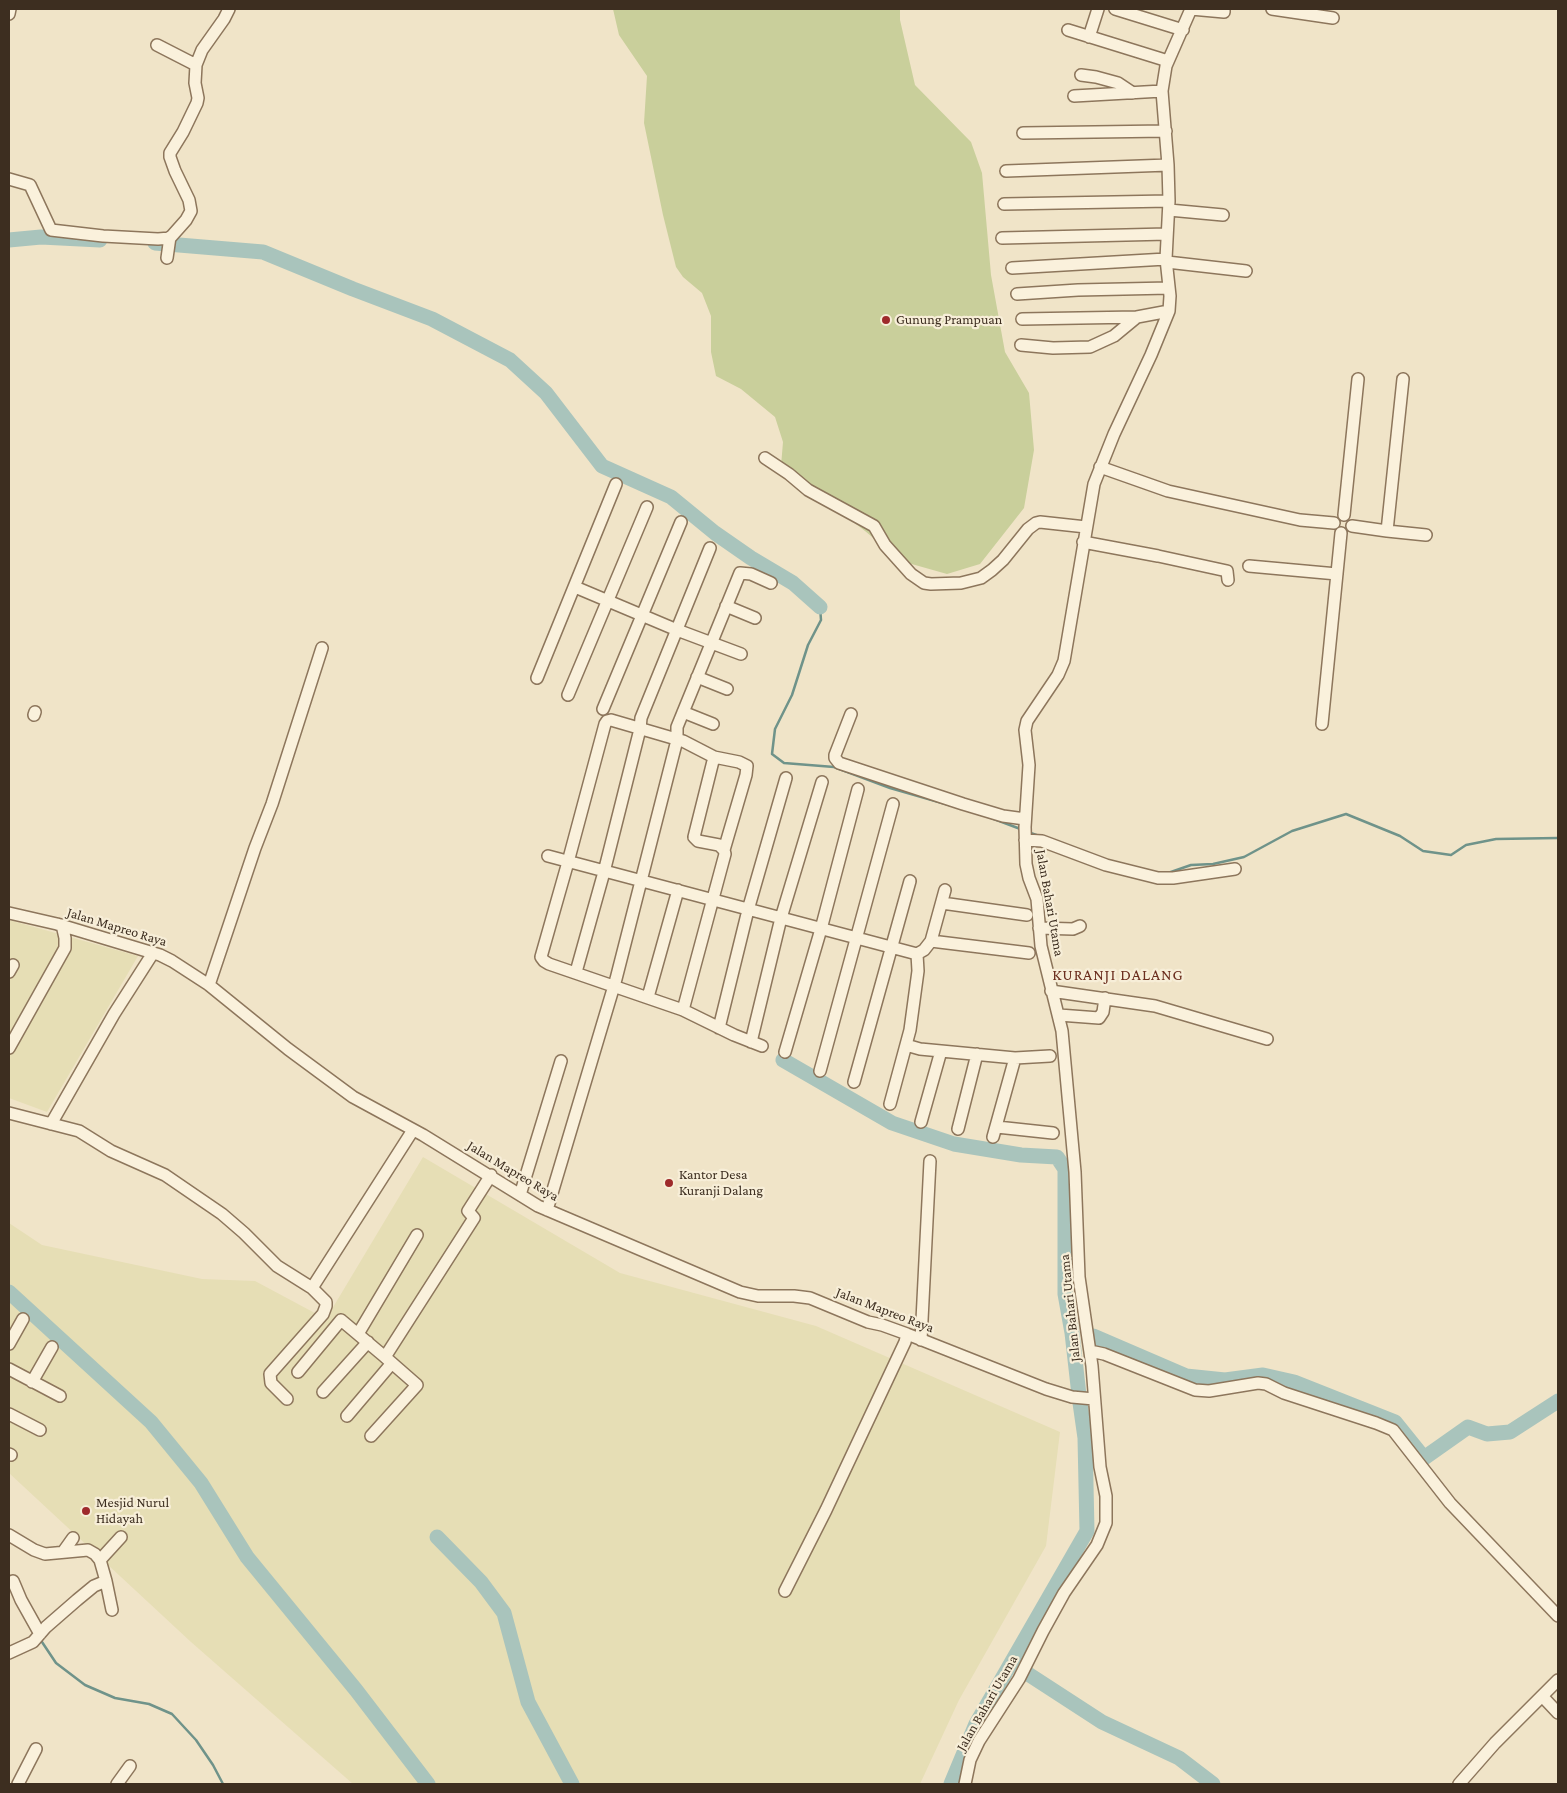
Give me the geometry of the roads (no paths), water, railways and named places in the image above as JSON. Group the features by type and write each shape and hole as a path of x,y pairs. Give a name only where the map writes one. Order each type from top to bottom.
{"street":[{"path":"9,14 10,9"},
{"path":"167,258 170,239 191,211 189,200 170,157 172,149 183,132 197,103 196,65 208,40 220,25 229,9"},
{"path":"1089,37 1098,9"},
{"path":"1115,9 1183,30"},
{"path":"1022,319 1137,317 1169,311 1166,261 1169,205 1168,165 1162,90 1164,71 1191,9 1224,12 1224,9"},
{"path":"1272,9 1333,18"},
{"path":"1068,30 1168,61"},
{"path":"156,45 196,65"},
{"path":"1081,75 1096,76 1118,83 1133,93"},
{"path":"1074,96 1162,90"},
{"path":"1023,133 1166,131"},
{"path":"1006,171 1168,165"},
{"path":"9,178 30,185 51,230 170,239"},
{"path":"1004,204 1169,205 1224,215"},
{"path":"1002,238 1167,234"},
{"path":"1012,268 1166,261 1246,271"},
{"path":"1018,294 1169,288"},
{"name":"Jalan Bahari Utama","path":"965,1784 970,1760 979,1741 1014,1688 1056,1606 1097,1545 1104,1528 1106,1496 1100,1467 1090,1351 1079,1277 1076,1172 1066,1065 1059,1015 1051,991 1041,946 1037,899 1029,878 1025,831 1029,765 1025,725 1031,713 1058,675 1064,661 1092,495 1100,467 1169,311"},
{"path":"1021,345 1053,348 1090,346 1114,336 1137,317"},
{"path":"1344,515 1358,379"},
{"path":"1387,530 1403,379"},
{"path":"765,458 808,490 874,526 885,545 911,574 924,583 970,582 981,578 1003,560 1028,529 1036,523 1086,528"},
{"path":"1100,467 1168,491 1300,520 1334,523"},
{"path":"536,678 616,484"},
{"path":"568,695 647,507"},
{"path":"1334,523 1338,517 1344,515"},
{"path":"1344,515 1350,519 1352,526"},
{"path":"603,709 681,522"},
{"path":"1334,523 1336,529 1342,533"},
{"path":"1352,526 1426,535"},
{"path":"1342,533 1348,531 1352,526"},
{"path":"1322,724 1342,533"},
{"path":"1084,542 1227,571 1228,580"},
{"path":"576,972 604,872 640,729 641,718 710,548"},
{"path":"1250,566 1337,574"},
{"path":"547,1210 614,985 677,740 677,727 740,573 751,574 771,583"},
{"path":"575,587 677,630 741,654"},
{"path":"726,606 755,618"},
{"path":"209,985 255,848 272,804 322,648"},
{"path":"697,678 727,689"},
{"path":"683,712 713,724"},
{"path":"851,714 835,755 839,763 1003,816 1042,841 1106,865 1158,878 1173,878 1235,869"},
{"path":"683,1010 713,900 724,850 744,785 746,766 739,762 714,756 677,740 611,720 606,722 541,957 544,961 683,1010 757,1044 781,918 822,782"},
{"path":"714,756 694,837 698,840 719,845 724,850"},
{"path":"719,1028 748,910 786,778"},
{"path":"786,1052 858,788"},
{"path":"820,1071 893,804"},
{"path":"548,856 640,882 678,890 918,954 924,950 930,941 945,890"},
{"path":"854,1082 910,881"},
{"path":"648,997 678,890"},
{"path":"942,903 1027,915"},
{"name":"Jalan Mapreo Raya","path":"9,913 62,926 153,953 172,961 209,985 268,1034 367,1106 491,1175 520,1195 547,1210 740,1292 758,1296 810,1298 868,1322 907,1334 1046,1389 1072,1397 1094,1399"},
{"path":"9,1048 12,1033 64,948 65,938 62,926"},
{"path":"1039,928 1073,929 1080,926"},
{"path":"930,941 1029,952"},
{"path":"51,1124 114,1014 153,953"},
{"path":"890,1104 906,1045 918,971 918,954"},
{"path":"1051,991 1155,1006 1267,1039"},
{"path":"1059,1015 1099,1018 1103,1012 1105,998"},
{"path":"906,1045 920,1049 1014,1058 1050,1056"},
{"path":"921,1122 941,1051"},
{"path":"958,1129 977,1054"},
{"path":"1014,1058 995,1132 1053,1133"},
{"path":"520,1195 561,1061"},
{"path":"9,1113 79,1131 118,1154 166,1175 234,1223 277,1266 312,1288 326,1302 325,1311 270,1374 271,1383 287,1399"},
{"path":"312,1288 412,1130"},
{"path":"922,1340 930,1161"},
{"path":"347,1416 389,1360 474,1218 468,1211 491,1175"},
{"path":"358,1334 417,1235"},
{"path":"9,1344 23,1319"},
{"path":"298,1372 341,1320 389,1360 417,1385 371,1436"},
{"path":"785,1591 826,1510 905,1342 907,1334"},
{"path":"323,1392 368,1342"},
{"path":"32,1382 52,1347"},
{"path":"1090,1351 1135,1366 1195,1390 1209,1390 1258,1383 1266,1384 1284,1393 1393,1430 1450,1503 1558,1616"},
{"path":"9,1369 60,1396"},
{"path":"9,1414 40,1430"},
{"path":"9,1535 27,1547 40,1552 50,1554 88,1550 95,1554 100,1560 112,1610"},
{"path":"100,1560 121,1537"},
{"path":"63,1552 73,1538"},
{"path":"14,1581 20,1600 40,1634"},
{"path":"9,1653 28,1646 77,1600 94,1586 104,1582"},
{"path":"1460,1784 1495,1743 1558,1680"},
{"path":"1542,1696 1558,1713"},
{"path":"18,1784 36,1749"},
{"path":"117,1784 130,1766"}],"waterway":[{"path":"9,240 41,237 100,240"},
{"path":"155,243 263,252 432,319 510,360 546,393 602,466 671,497 715,533 751,558 793,583 820,607"},
{"path":"820,607 821,620 808,645 792,695 775,729 772,754 784,763 834,767 890,788 949,805"},
{"path":"1168,873 1191,865 1213,864 1244,857 1292,831 1346,814 1400,836 1423,851 1451,855 1466,845 1496,839 1558,838"},
{"path":"986,816 1023,830"},
{"path":"1028,832 1039,836"},
{"path":"783,1060 892,1123 954,1144 1021,1155 1057,1157 1065,1169 1065,1294 1072,1333 1079,1395"},
{"path":"9,1292 151,1422 201,1483 247,1557 356,1690 428,1784"},
{"path":"1093,1336 1186,1376 1225,1380 1263,1375 1294,1382 1395,1422 1424,1458 1468,1427 1487,1434 1510,1432 1558,1401"},
{"path":"951,1784 976,1724 1087,1531 1085,1438 1080,1403"},
{"path":"437,1537 481,1582 504,1613 528,1702 572,1784"},
{"path":"40,1639 56,1663 85,1685 115,1698 149,1704 172,1714 196,1740 223,1784"},
{"path":"1025,1672 1102,1722 1179,1758 1213,1784"}],"place":[{"name":"Gunung Prampuan","path":"886,320"},
{"name":"Kantor Desa Kuranji Dalang","path":"669,1183"},
{"name":"Mesjid Nurul Hidayah","path":"86,1511"}],"district":[{"name":"KURANJI DALANG","path":"1118,975"}]}
